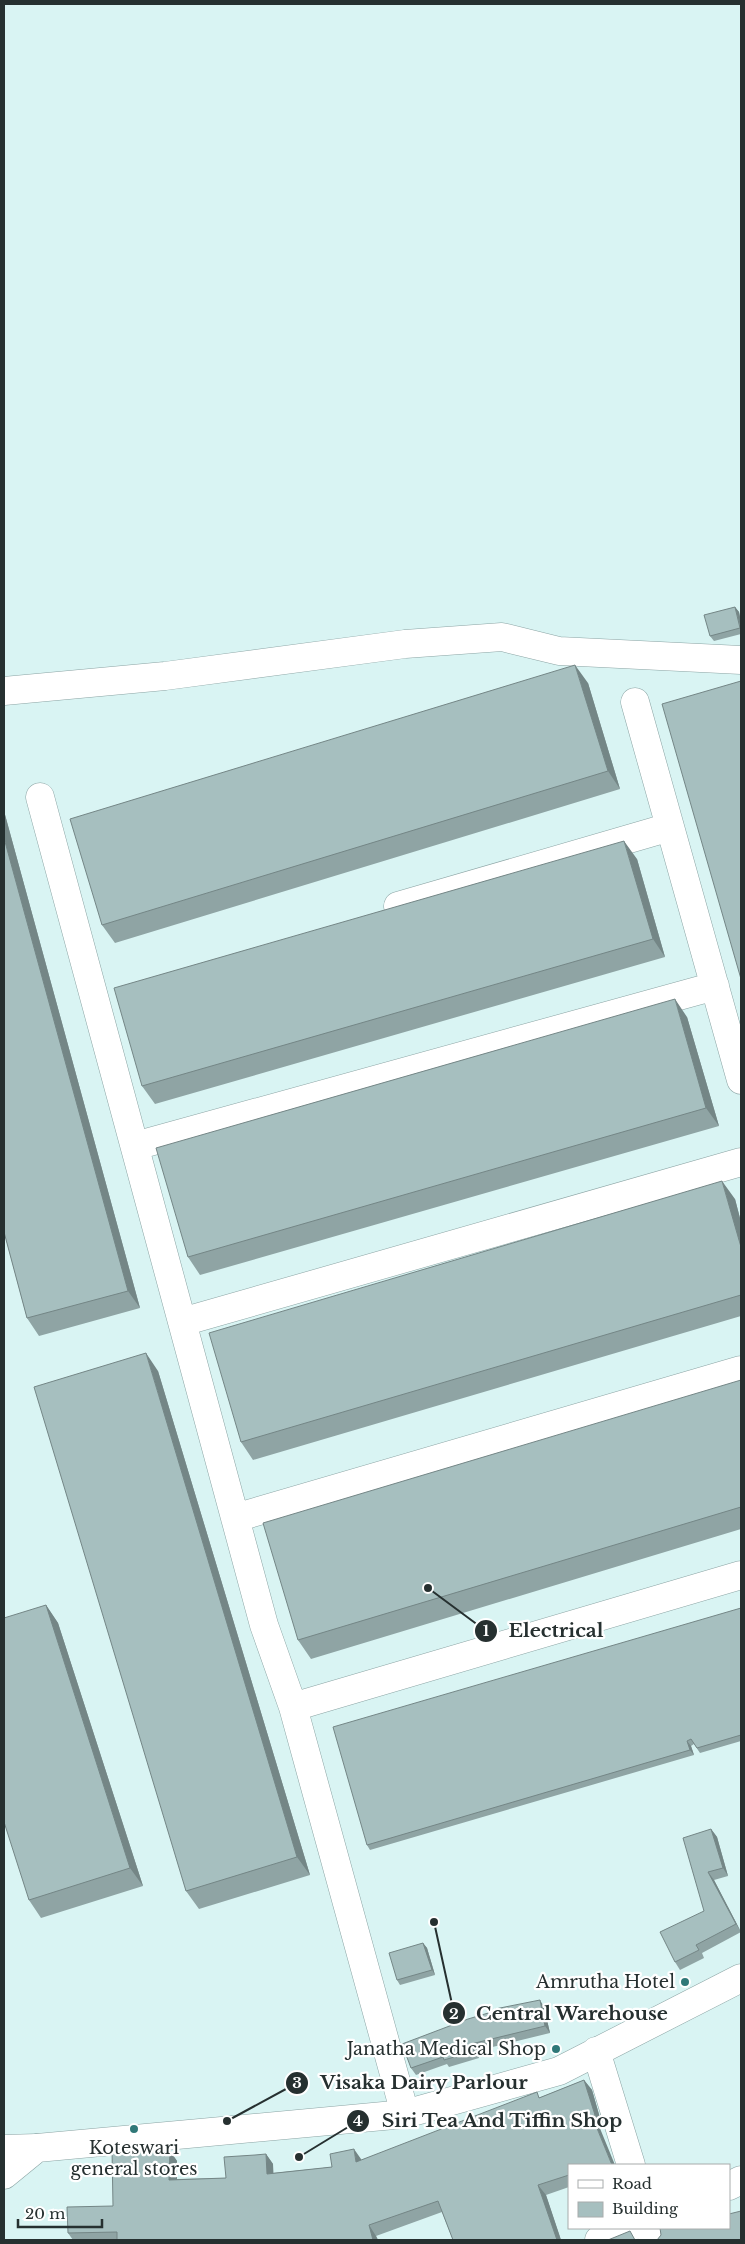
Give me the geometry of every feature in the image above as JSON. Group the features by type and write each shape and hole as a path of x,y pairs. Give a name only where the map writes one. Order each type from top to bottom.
{"street":[{"path":"4,692 174,675 405,644 502,637 559,651 741,660"},
{"path":"635,702 741,1080"},
{"path":"40,797 264,1625 293,1707 405,2114"},
{"path":"377,912 670,827"},
{"path":"135,1146 715,986"},
{"path":"94,995 122,987"},
{"path":"182,1322 741,1162"},
{"path":"235,1518 741,1370"},
{"path":"293,1707 741,1575"},
{"path":"4,2149 37,2148 405,2114 559,2071 741,1978"},
{"path":"596,2051 631,2164"},
{"path":"4,2175 37,2148"},
{"path":"599,2240 626,2229"}],"building":[{"path":"735,607 740,628 710,636 704,615"},
{"path":"575,665 608,771 102,925 70,819"},
{"path":"741,681 741,979 662,704"},
{"path":"4,838 128,1291 27,1318 4,1232"},
{"path":"624,841 653,939 142,1086 114,988"},
{"path":"675,999 706,1108 188,1257 156,1148"},
{"path":"722,1181 741,1247 741,1295 241,1442 209,1333"},
{"path":"146,1353 297,1857 186,1891 34,1387"},
{"path":"741,1380 741,1507 298,1640 263,1523"},
{"path":"46,1605 130,1868 29,1900 4,1822 4,1618"},
{"path":"741,1608 741,1735 697,1748 691,1739 687,1741 690,1750 367,1845 333,1727"},
{"path":"711,1829 723,1868 708,1872 736,1924 696,1945 699,1950 675,1962 660,1932 704,1911 683,1838"},
{"path":"423,1943 432,1970 397,1980 389,1953"},
{"path":"540,2000 545,2026 471,2044 474,2051 444,2060 443,2057 411,2068 402,2044 495,2011 495,2009"},
{"path":"584,2080 595,2115 592,2116 612,2164 568,2164 568,2175 538,2185 557,2240 453,2240 438,2201 369,2225 373,2240 117,2240 117,2232 68,2233 67,2207 113,2206 112,2149 139,2148 139,2151 170,2151 169,2180 226,2178 224,2157 266,2154 267,2174 332,2167 330,2154 354,2149 356,2162 537,2092 539,2098"},
{"path":"741,2211 741,2240 657,2240 661,2235 660,2229 730,2229 730,2214"},
{"path":"630,2231 635,2240 608,2240"}],"place":[{"name":"Electrical","path":"428,1588"},
{"name":"Central Warehouse","path":"434,1922"},
{"name":"Amrutha Hotel","path":"685,1982"},
{"name":"Janatha Medical Shop","path":"556,2049"},
{"name":"Visaka Dairy Parlour","path":"227,2121"},
{"name":"Koteswari general stores","path":"134,2129"},
{"name":"Siri Tea And Tiffin Shop","path":"299,2157"}]}
